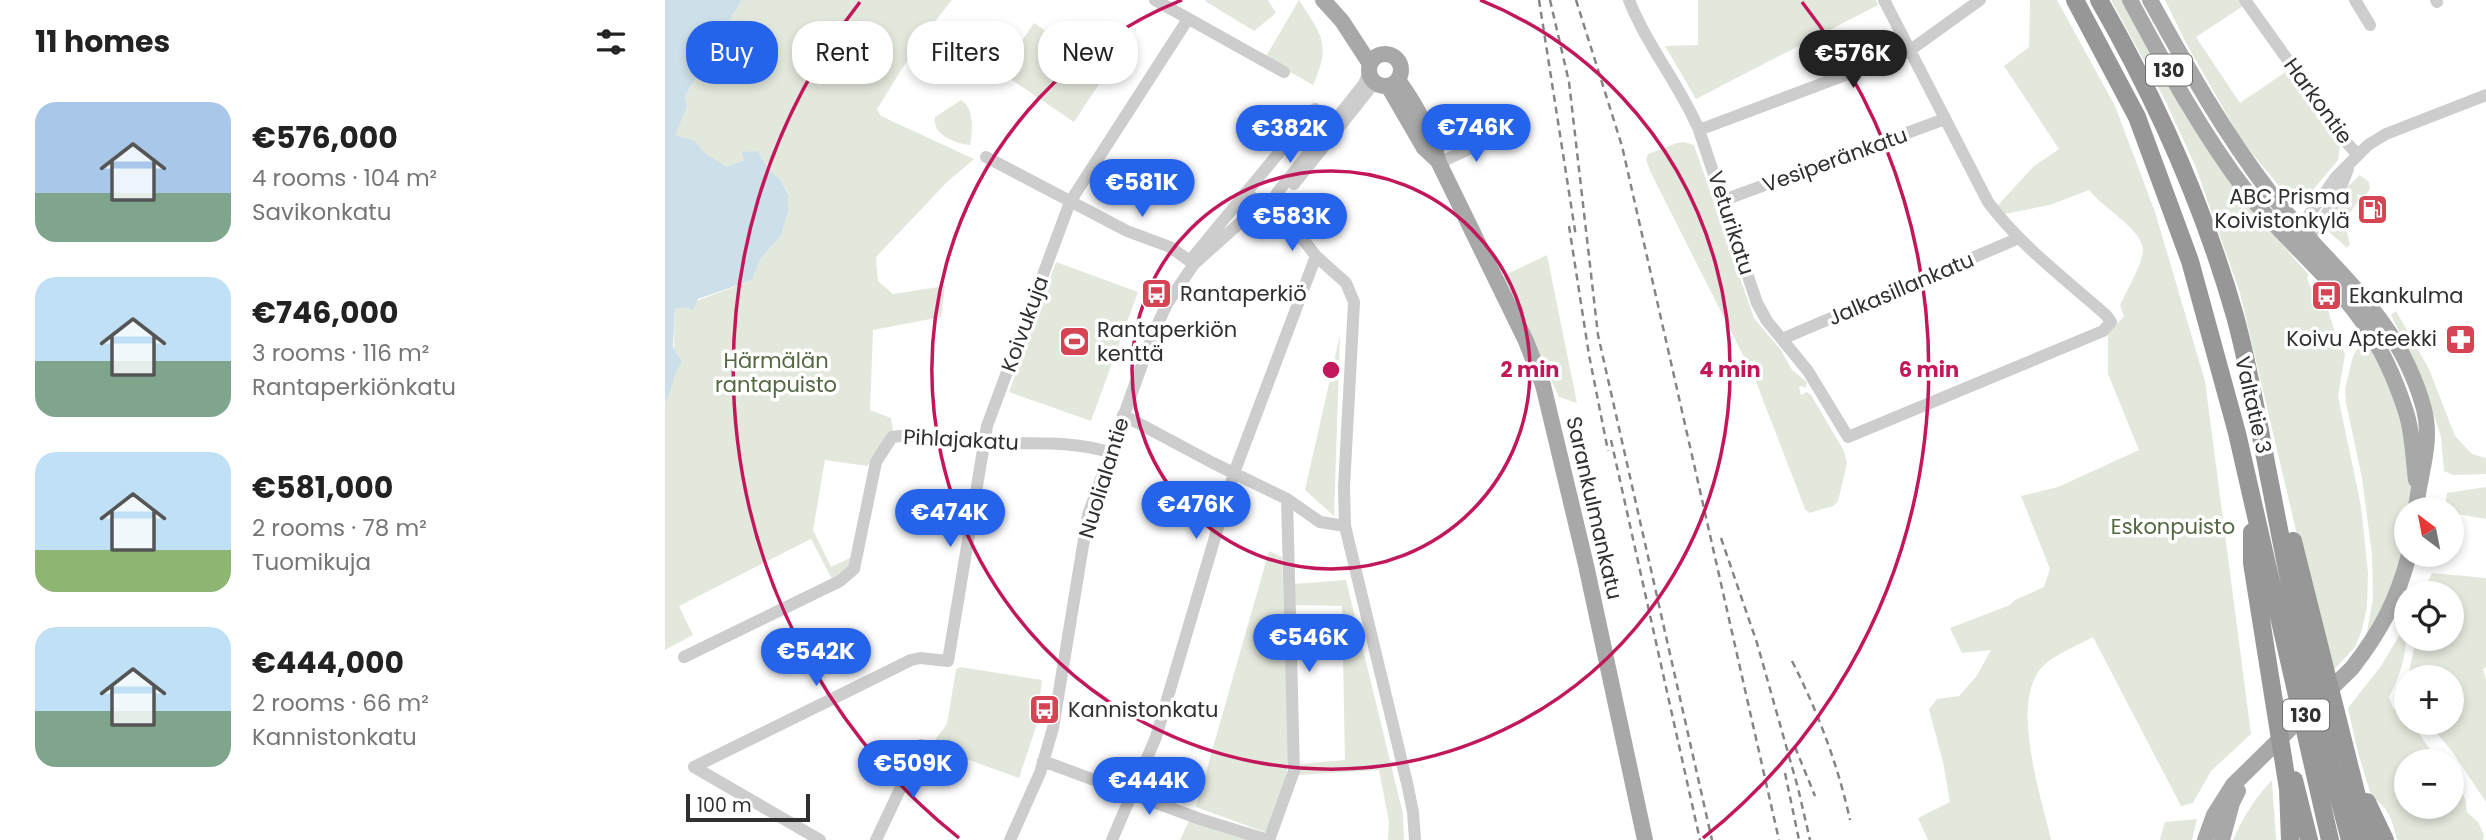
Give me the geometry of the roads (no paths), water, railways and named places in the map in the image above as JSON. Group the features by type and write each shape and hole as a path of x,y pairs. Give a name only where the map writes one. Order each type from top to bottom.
{"highway":[{"name":"Valtatie 3","path":"2075,0 2137,117 2190,261 2219,362 2330,840"},
{"name":"Valtatie 3","path":"2099,0 2156,104 2185,170 2213,245 2235,317 2260,424 2307,665 2350,840"},
{"path":"2260,424 2271,446 2368,840"},
{"path":"2253,508 2252,563 2288,789 2290,840"},
{"path":"2273,696 2309,840"},
{"path":"2340,722 2367,802 2385,840"}],"main road":[{"path":"1323,0 1342,21 1379,74"},
{"name":"Sarankulmankatu","path":"1338,0 1379,74 1421,116 1440,163 1526,341 1543,385 1574,511 1645,840"},
{"name":"130","path":"2130,0 2183,96 2221,156 2258,206 2337,290 2364,323 2386,363 2406,413 2418,489"},
{"name":"130","path":"2150,0 2237,148 2273,197 2375,310 2389,331 2407,366 2424,411 2427,430 2426,455 2417,497"},
{"name":"130","path":"2205,840 2214,815 2233,785 2352,668 2390,612 2405,567"},
{"name":"130","path":"2222,840 2236,794 2260,761"}],"street":[{"path":"1155,0 1284,72"},
{"name":"Veturikatu","path":"1629,0 1690,108 1724,200 1757,303 1767,321 1808,371 1848,437 2102,331 2111,322 2019,238"},
{"path":"1884,0 1988,202 2019,238"},
{"path":"1699,131 1909,51 1980,0"},
{"name":"Harkontie","path":"2245,0 2346,142 2354,159 2368,145 2386,134 2486,95"},
{"path":"2355,0 2370,25"},
{"name":"Koivukuja","path":"820,840 694,767 911,660 920,658 948,661 987,426 1070,202 1188,19"},
{"path":"1268,210 1277,193 1364,84 1379,74"},
{"path":"986,157 1127,231 1170,247 1192,263 1236,204 1315,109"},
{"name":"Vesiperänkatu","path":"1724,200 1945,119"},
{"path":"1440,163 1498,135"},
{"path":"2292,243 2304,232 2319,226 2354,159"},
{"path":"1246,192 1346,283 1354,302 1344,487 1345,526 1407,783 1415,840"},
{"path":"1236,204 1268,210"},
{"name":"Nuolialantie","path":"1010,840 1043,761 1053,728 1089,516 1109,452 1159,320 1192,263 1241,221 1268,210"},
{"name":"Jalkasillankatu","path":"1782,339 2019,238"},
{"path":"1112,840 1165,710 1234,473 1316,256"},
{"path":"1123,415 1287,499 1320,522 1345,526"},
{"name":"Pihlajakatu","path":"684,657 840,581 853,570 876,463 892,437 917,434 984,443 1068,444 1109,452"},
{"path":"1043,761 1200,819 1268,840 1294,771 1287,499"},
{"path":"876,840 921,745"}],"water":[{"path":"665,0 742,0 730,21 686,21 686,84 692,84 685,96 687,107 675,135 694,140 705,153 727,167 744,160 741,152 758,151 768,169 781,180 788,194 788,212 781,236 761,258 752,280 698,299 693,310 684,307 675,309 673,347 682,362 665,403"}],"railway":[{"path":"1539,0 1576,237"},
{"path":"1550,0 1569,82 1598,335 1712,840"},
{"path":"1576,0 1622,146 1779,840"},
{"path":"1569,226 1589,355 1608,451"},
{"path":"1611,440 1700,840"},
{"path":"1721,538 1757,643 1810,840"},
{"path":"1792,661 1826,739 1850,820"},
{"path":"1795,747 1815,796"},
{"path":"1785,773 1799,840"}],"place":[{"name":"ABC Prisma Koivistonkylä","path":"2373,209"},
{"name":"Rantaperkiö","path":"1157,294"},
{"name":"Ekankulma","path":"2326,296"},
{"name":"Koivu Apteekki","path":"2460,339"},
{"name":"Rantaperkiön kenttä","path":"1074,342"},
{"name":"Kannistonkatu","path":"1045,710"}],"park label":[{"name":"Härmälän rantapuisto","path":"776,373"},
{"name":"Eskonpuisto","path":"2173,527"}]}
